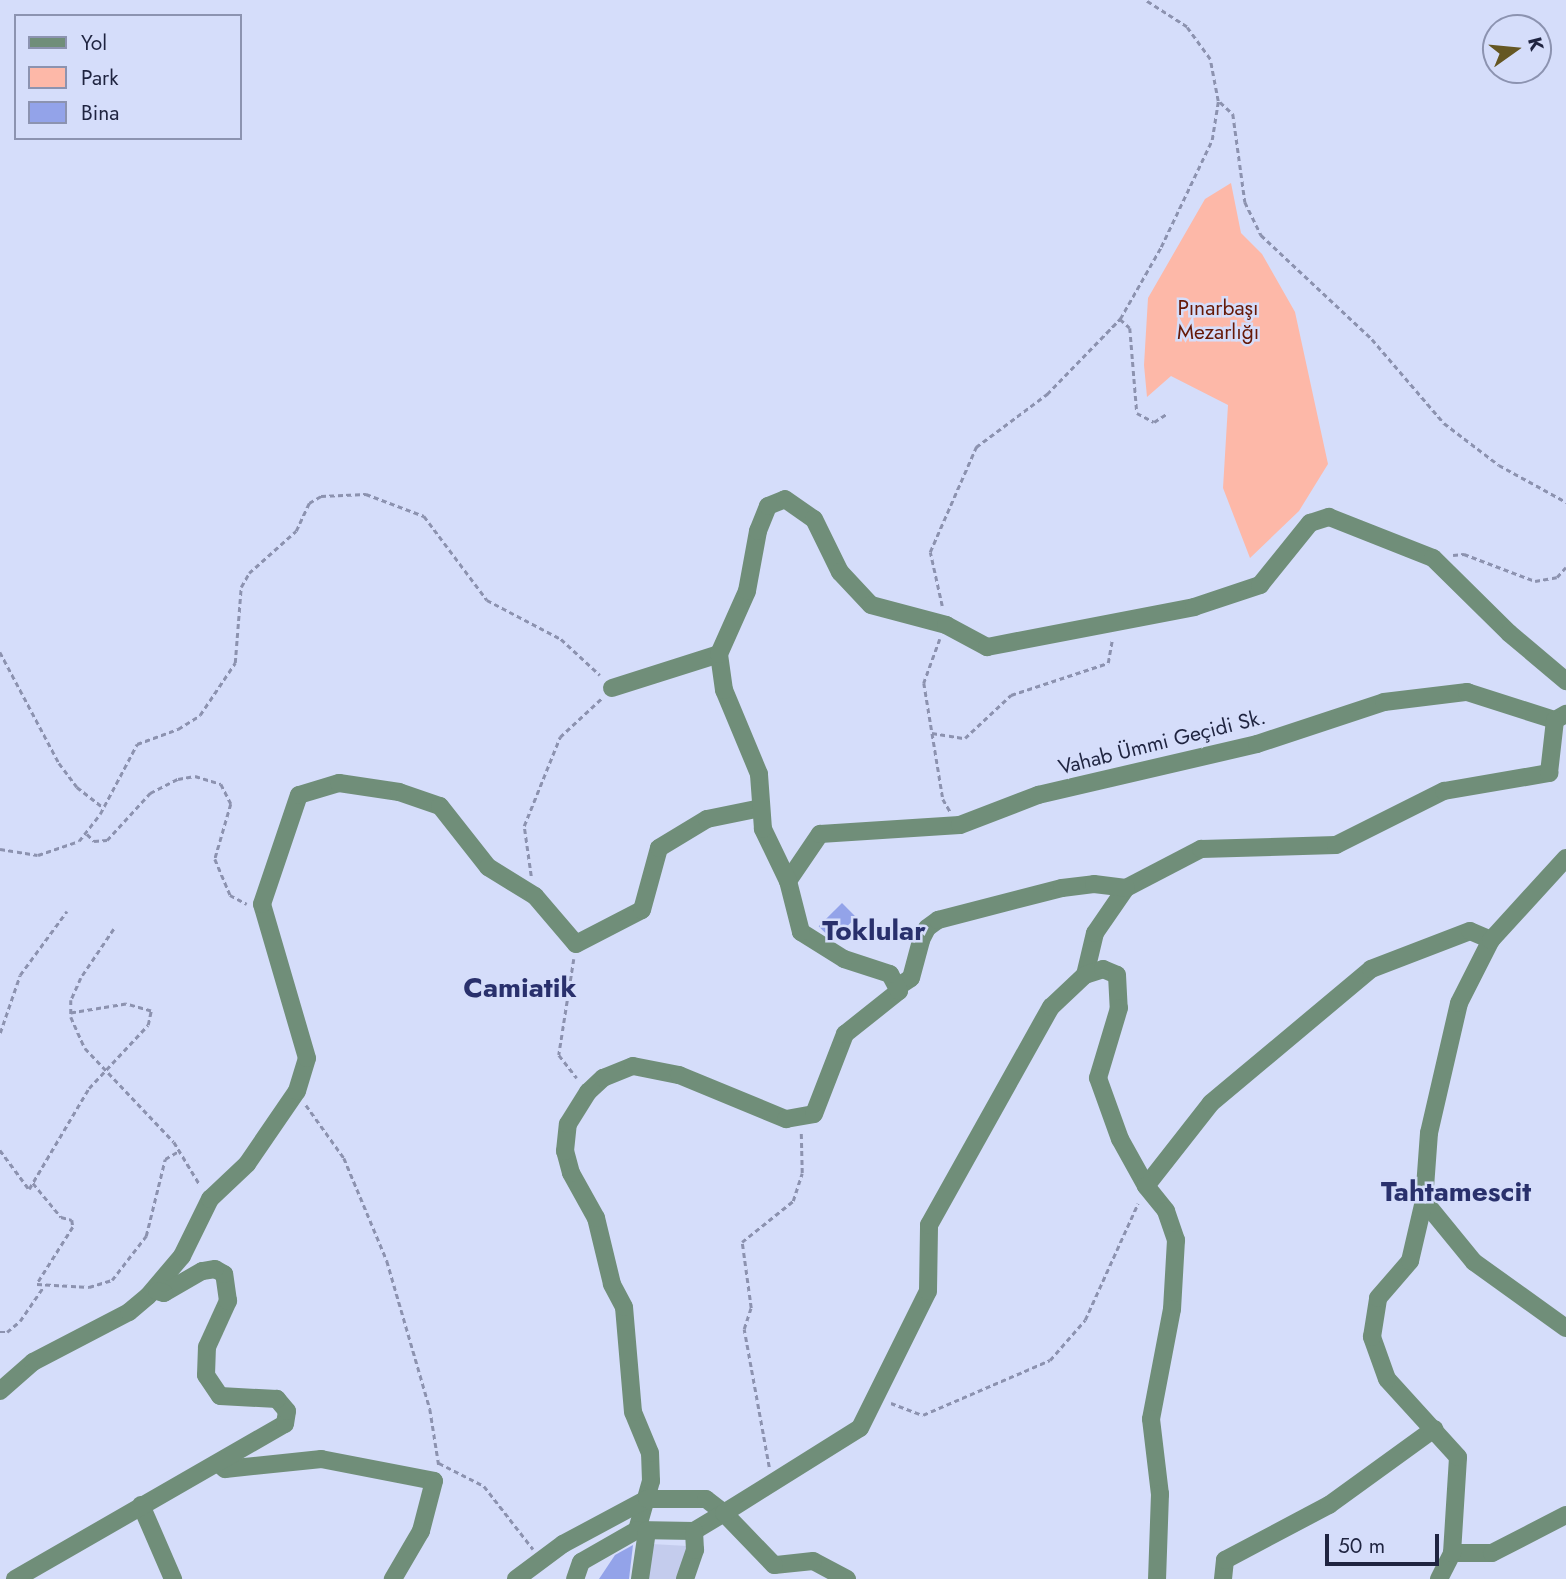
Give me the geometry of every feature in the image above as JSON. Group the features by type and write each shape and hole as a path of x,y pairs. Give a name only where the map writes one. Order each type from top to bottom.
{"street":[{"path":"899,986 890,974 844,959 801,932 788,881 763,829 760,774 724,690 719,654 747,591 758,531 768,506 785,499 814,519 840,572 871,605 946,625 987,647 1194,607 1260,585 1310,523 1329,517 1433,558 1508,633 1566,681"},
{"path":"612,688 719,654"},
{"name":"Vahab Ümmi Geçidi Sk.","path":"788,881 821,834 960,825 1038,796 1258,744 1384,702 1467,692 1561,717"},
{"path":"1085,975 1095,933 1126,888 1201,849 1336,845 1444,791 1549,773 1561,717"},
{"path":"0,1391 33,1362 130,1312 155,1290 182,1256 210,1199 247,1164 297,1091 307,1058 262,904 299,795 339,783 399,792 440,806 488,867 534,896 576,944 642,910 659,848 707,819 761,808"},
{"path":"1439,1579 1452,1553 1458,1457 1387,1379 1372,1337 1378,1298 1410,1261 1424,1201 1429,1133 1459,1003 1491,940 1566,858"},
{"path":"640,1579 650,1453 633,1412 624,1307 612,1284 596,1218 570,1173 565,1151 569,1124 588,1092 617,1070 654,1068 692,1080 772,1115 801,1118 814,1114 821,1103 845,1034 897,997 899,986 911,978 927,928 938,920 1062,888 1094,884 1126,888"},
{"path":"1146,1186 1211,1103 1371,969 1470,931 1491,940"},
{"path":"575,1579 581,1562 642,1531 694,1531 771,1486 860,1428 928,1291 929,1225 1051,1007 1085,975 1104,969 1117,975 1119,1007 1098,1078 1120,1139 1146,1186 1166,1211 1176,1240 1172,1309 1151,1419 1160,1494 1157,1579"},
{"path":"1424,1201 1474,1262 1566,1328"},
{"path":"15,1579 141,1505 219,1464 224,1456 278,1432 285,1424 287,1411 273,1397 225,1398 211,1386 205,1355 229,1301 224,1275 210,1269 164,1293 155,1290"},
{"path":"1223,1579 1225,1560 1329,1505 1434,1429"},
{"path":"219,1464 225,1469 321,1459 434,1481 415,1545 393,1579"},
{"path":"516,1579 540,1559 647,1499 706,1499 724,1513 774,1564 813,1561 847,1579"},
{"path":"141,1505 173,1579"},
{"path":"1452,1553 1492,1553 1566,1515"},
{"path":"685,1579 695,1550 694,1531"}],"path":[{"path":"960,825 943,800 924,683 946,625 930,552 976,447 1047,394 1120,319 1200,170 1212,140 1218,101 1210,59 1200,41 1187,27 1145,0"},
{"path":"1218,101 1233,114 1245,202 1261,235 1372,339 1444,424 1499,465 1566,502"},
{"path":"1120,319 1130,328 1137,413 1154,422 1168,413"},
{"path":"0,849 50,853 87,834 137,744 178,729 200,715 235,663 236,610 244,580 296,531 309,503 321,496 366,494 424,516 488,600 561,639 612,688 560,737 524,826 534,896"},
{"path":"1433,558 1464,554 1535,581 1557,577 1566,567"},
{"path":"931,733 965,738 1011,695 1108,663 1115,623"},
{"path":"0,652 59,763 77,787 103,807"},
{"path":"87,834 94,841 107,840 150,793 178,779 195,776 221,784 231,804 216,848 217,870 230,895 239,902 262,904"},
{"path":"0,1032 20,975 66,911"},
{"path":"114,929 81,978 71,1013 85,1048 174,1142 177,1152 210,1199"},
{"path":"576,944 559,1055 588,1092"},
{"path":"0,1150 29,1189 89,1088 148,1025 151,1011 126,1004 71,1013"},
{"path":"297,1091 344,1158 387,1261 430,1409 439,1463 434,1481"},
{"path":"771,1486 744,1329 751,1308 742,1242 793,1201 802,1173 801,1118"},
{"path":"33,1183 61,1217 72,1220 68,1236 37,1284 89,1287 112,1280 125,1267 146,1236 165,1159 177,1152"},
{"path":"875,1398 923,1415 1050,1360 1084,1320 1146,1186"},
{"path":"0,1332 7,1332 20,1321 45,1286"},
{"path":"439,1463 484,1486 540,1559"}],"shaded area":[{"path":"651,1544 688,1546 679,1579 645,1579"}],"green space":[{"name":"Pınarbaşı Mezarlığı","path":"1231,183 1241,233 1262,254 1295,312 1328,464 1299,511 1250,558 1223,488 1228,405 1171,376 1147,397 1144,365 1148,298 1205,199"}],"building":[{"path":"842,903 856,917 833,940 819,926"},
{"path":"633,1545 629,1579 599,1579 615,1555"}],"district":[{"name":"Toklular","path":"874,931"},
{"name":"Camiatik","path":"520,988"},
{"name":"Tahtamescit","path":"1456,1192"}]}
